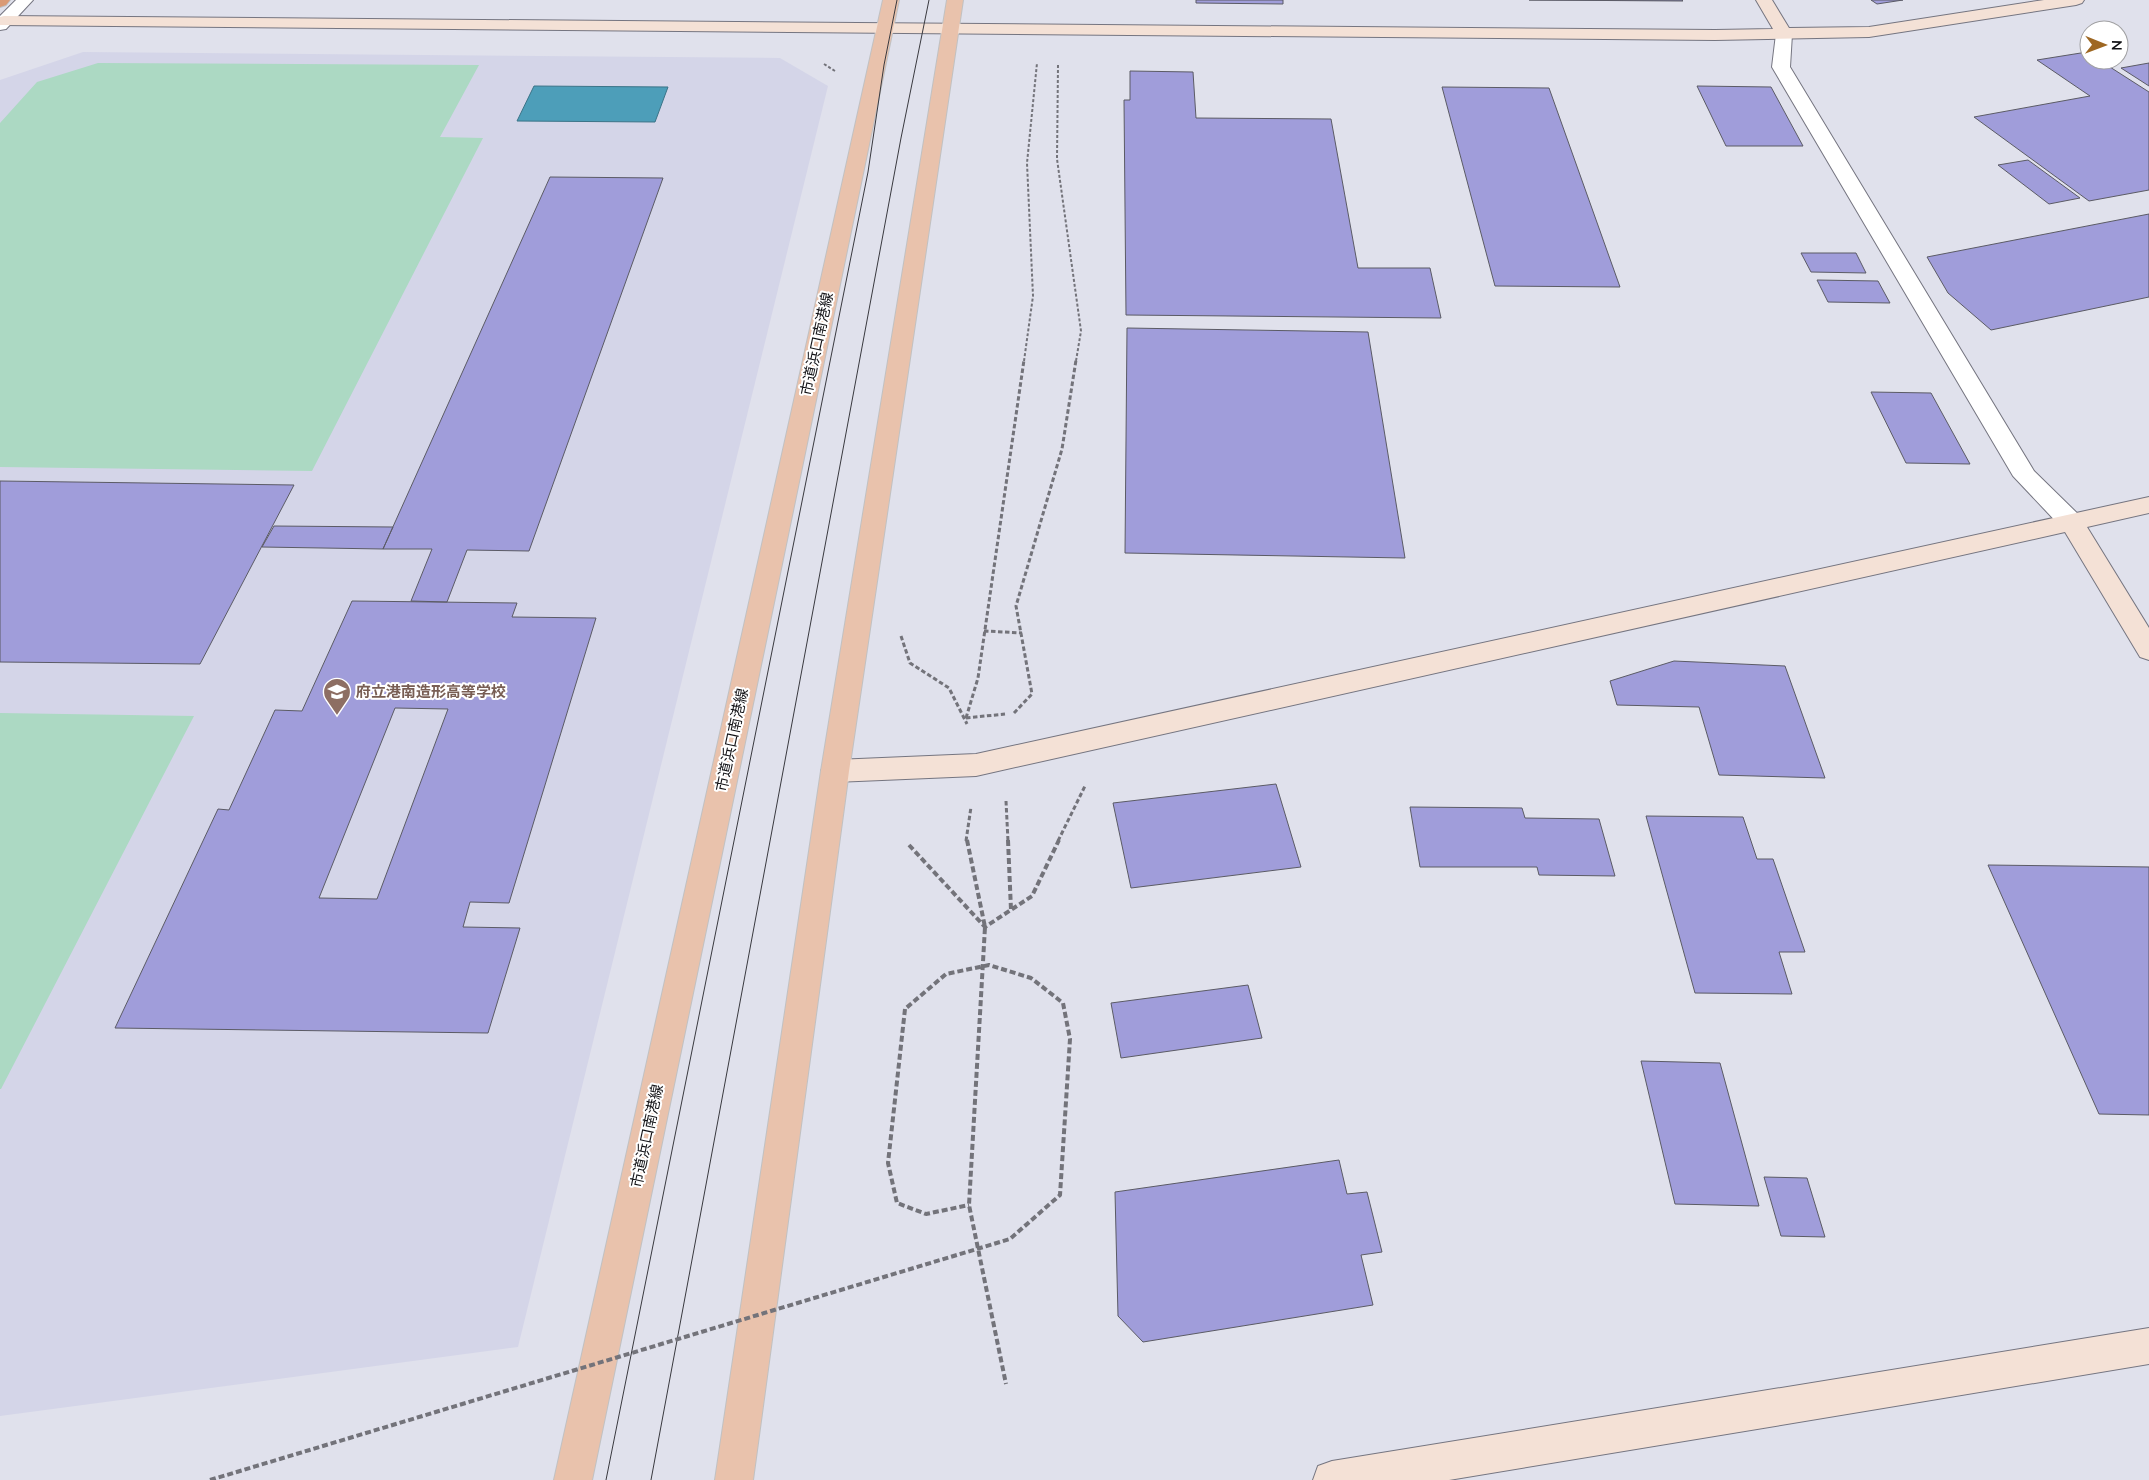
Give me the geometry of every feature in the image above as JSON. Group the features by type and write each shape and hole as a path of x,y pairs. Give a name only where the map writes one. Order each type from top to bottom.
{"main road":[{"name":"市道浜口南港線","path":"573,1480 891,0"},
{"path":"734,1480 836,771 941,85 952,30 955,0"}],"street":[{"path":"2,23 25,0"},
{"path":"1764,0 1784,34 1781,67 2026,476 2072,523 2149,650"},
{"path":"2,23 1784,34 1869,32 2076,0"},
{"path":"836,771 976,765 2149,505"},
{"path":"1332,1480 2149,1346"}],"path":[{"path":"966,718 978,678 1033,296 1027,163 1038,54"},
{"path":"820,62 838,74"},
{"path":"966,718 1014,713 1032,694 1016,606 1062,449 1081,331 1057,159 1058,63"},
{"path":"984,631 1022,633"},
{"path":"949,688 966,718 976,765 966,844 985,927 969,1205 1006,1384"},
{"path":"985,927 1032,896 1085,786"},
{"path":"1006,800 1011,910"},
{"path":"909,845 985,927"},
{"path":"210,1480 1010,1239 1060,1195 1070,1039 1063,1003 1031,978 989,966 946,974 905,1009 888,1163 897,1203 926,1214 969,1205"}],"shaded area":[{"name":"府立港南造形高等学校","path":"83,52 780,58 828,86 518,1347 0,1416 0,80"}],"green space":[{"path":"98,63 479,65 440,137 483,138 312,471 0,467 0,123 37,82"},
{"path":"0,713 194,716 1,1089 0,1089"}],"water":[{"path":"534,86 668,87 655,122 517,121"}],"building":[{"path":"1196,0 1283,0 1283,4 1196,3"},
{"path":"1529,0 1682,0 1683,1"},
{"path":"1871,0 1903,0 1877,4"},
{"path":"2079,53 2079,70 2115,70 2149,92 2149,190 2089,201 1974,117 2090,96 2037,60"},
{"path":"2149,63 2149,86 2124,70 2129,70 2129,67"},
{"path":"1130,71 1193,72 1196,118 1331,119 1358,268 1430,268 1441,318 1126,315 1124,100 1130,100"},
{"path":"1697,86 1771,87 1803,146 1726,146"},
{"path":"1442,87 1549,88 1620,287 1495,286"},
{"path":"2028,160 2080,198 2049,204 1998,165"},
{"path":"550,177 663,178 529,551 467,550 447,602 411,601 432,549 383,549"},
{"path":"2149,214 2149,297 1991,330 1948,293 1927,257"},
{"path":"1801,253 1856,253 1866,273 1811,272"},
{"path":"1817,280 1878,281 1890,303 1828,302"},
{"path":"1127,328 1368,332 1405,558 1125,553"},
{"path":"1871,392 1931,393 1970,464 1906,463"},
{"path":"0,481 294,485 200,664 0,662"},
{"path":"274,526 393,527 383,549 262,547"},
{"path":"352,601 517,603 512,617 596,618 509,903 470,902 463,927 520,928 488,1033 115,1028 218,809 229,810 275,710 302,711","holes":["395,708 448,709 377,899 319,898"]},
{"path":"1674,661 1785,666 1825,778 1719,775 1699,707 1617,705 1610,681"},
{"path":"1276,784 1301,867 1131,888 1113,803"},
{"path":"1410,807 1522,808 1525,818 1599,819 1615,876 1539,875 1537,867 1420,867"},
{"path":"1646,816 1743,817 1757,859 1773,859 1805,952 1779,952 1792,994 1695,993"},
{"path":"1988,865 2149,867 2149,1115 2099,1114"},
{"path":"1248,985 1262,1038 1121,1058 1111,1003"},
{"path":"1641,1061 1720,1063 1759,1206 1675,1204"},
{"path":"1339,1160 1347,1194 1367,1192 1382,1252 1361,1255 1373,1305 1143,1342 1118,1316 1115,1192"},
{"path":"1764,1177 1807,1178 1825,1237 1781,1236"}],"tram line":[{"path":"606,1480 868,172 884,65 897,0"},
{"path":"651,1480 901,138 929,0"}],"place":[{"name":"府立港南造形高等学校","path":"337,716"}]}
